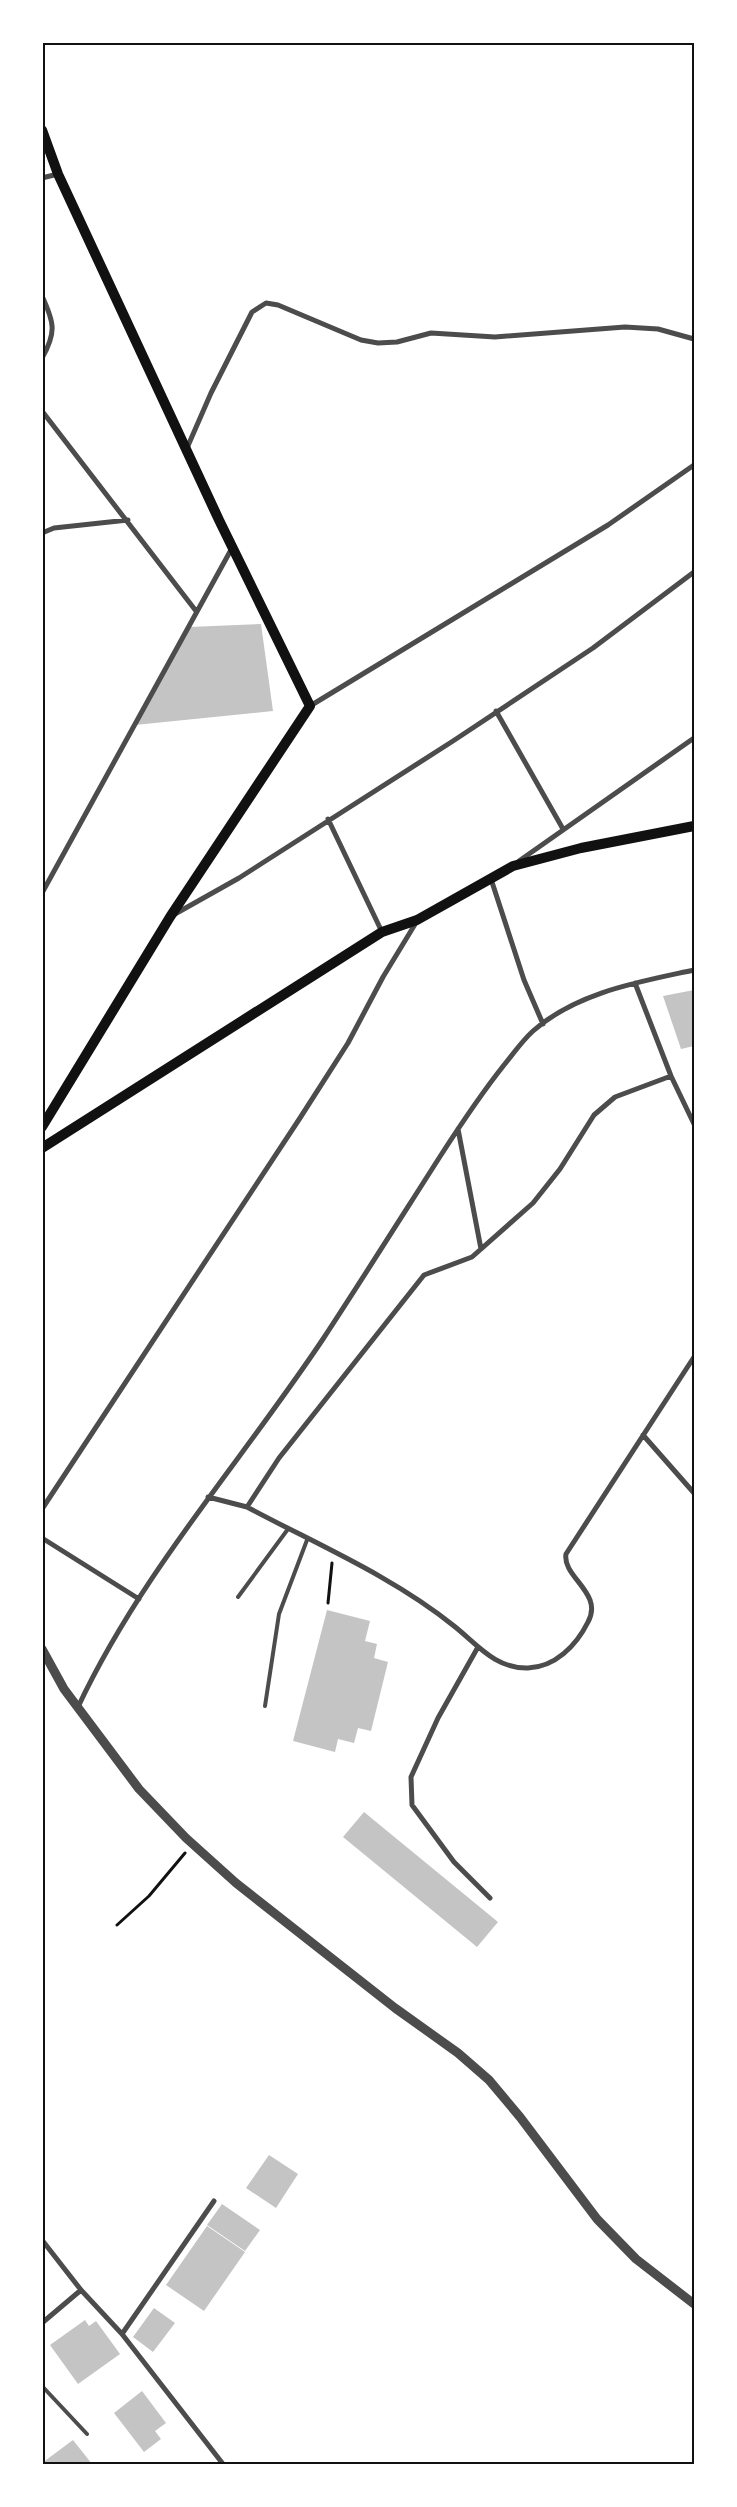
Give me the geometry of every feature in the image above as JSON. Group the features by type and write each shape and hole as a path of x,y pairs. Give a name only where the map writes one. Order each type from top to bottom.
{"main road":[{"path":"42,130 58,174 186,450 310,706 170,916 42,1127"},
{"path":"42,1148 382,932 417,920 513,866 581,848 694,826"}],"street":[{"path":"42,178 58,174"},
{"path":"42,296 53,329 53,340 42,358"},
{"path":"186,450 211,393 252,312 266,303 278,305 361,340 378,343 397,342 431,333 495,337 588,328 625,327 658,330 694,339"},
{"path":"42,412 128,520 196,611"},
{"path":"310,706 608,525 694,465"},
{"path":"42,533 54,528 128,520"},
{"path":"42,893 233,547"},
{"path":"170,916 231,883 593,648 694,572"},
{"path":"496,711 562,829"},
{"path":"513,866 562,829 694,738"},
{"path":"328,820 382,932"},
{"path":"491,879 524,980 543,1024"},
{"path":"42,1508 348,1043 383,977 417,920"},
{"path":"78,1708 92,1676 139,1598 208,1497 322,1341 475,1102 515,1052 533,1032 555,1015 594,996 635,983 694,970"},
{"path":"635,983 670,1076 694,1123"},
{"path":"247,1507 279,1458 415,1284 424,1275 437,1268 462,1262 481,1249 533,1204 594,1115 615,1098 670,1076"},
{"path":"458,1128 481,1249"},
{"path":"208,1497 247,1507 307,1540 395,1584 454,1625 488,1657 508,1665 527,1668 552,1663 566,1651 589,1621 591,1612 590,1598 566,1564 566,1554 694,1357"},
{"path":"643,1435 694,1493"},
{"path":"42,1538 139,1598"},
{"path":"478,1647 438,1718 411,1777 412,1805 454,1862 490,1898"},
{"path":"42,1649 50,1666 78,1708 139,1789 192,1844 236,1883 395,2008 458,2053 489,2080 520,2117 597,2219 636,2259 694,2304"},
{"path":"122,2334 214,2201"},
{"path":"42,2240 81,2290 122,2334 223,2464"},
{"path":"42,2323 81,2290"}],"lane":[{"path":"238,1597 288,1529"},
{"path":"265,1706 279,1614 307,1540"},
{"path":"42,2386 87,2434"}],"path":[{"path":"328,1602 333,1553"},
{"path":"117,1926 149,1896 192,1844"}],"building":[{"path":"261,624 273,711 135,725 189,627"},
{"path":"694,990 694,1046 681,1049 663,996"},
{"path":"327,1610 370,1621 365,1641 377,1644 374,1658 388,1662 371,1731 358,1728 354,1743 338,1739 335,1752 293,1741"},
{"path":"364,1812 498,1922 477,1947 343,1837"},
{"path":"269,2155 298,2174 276,2208 246,2188"},
{"path":"222,2204 260,2230 245,2251 207,2225"},
{"path":"207,2226 245,2252 204,2311 166,2285"},
{"path":"154,2308 175,2323 153,2352 133,2337"},
{"path":"85,2320 89,2326 96,2321 120,2354 78,2384 50,2345"},
{"path":"142,2391 166,2423 155,2431 161,2439 144,2452 114,2413"},
{"path":"73,2440 92,2464 42,2464 42,2463"}]}
